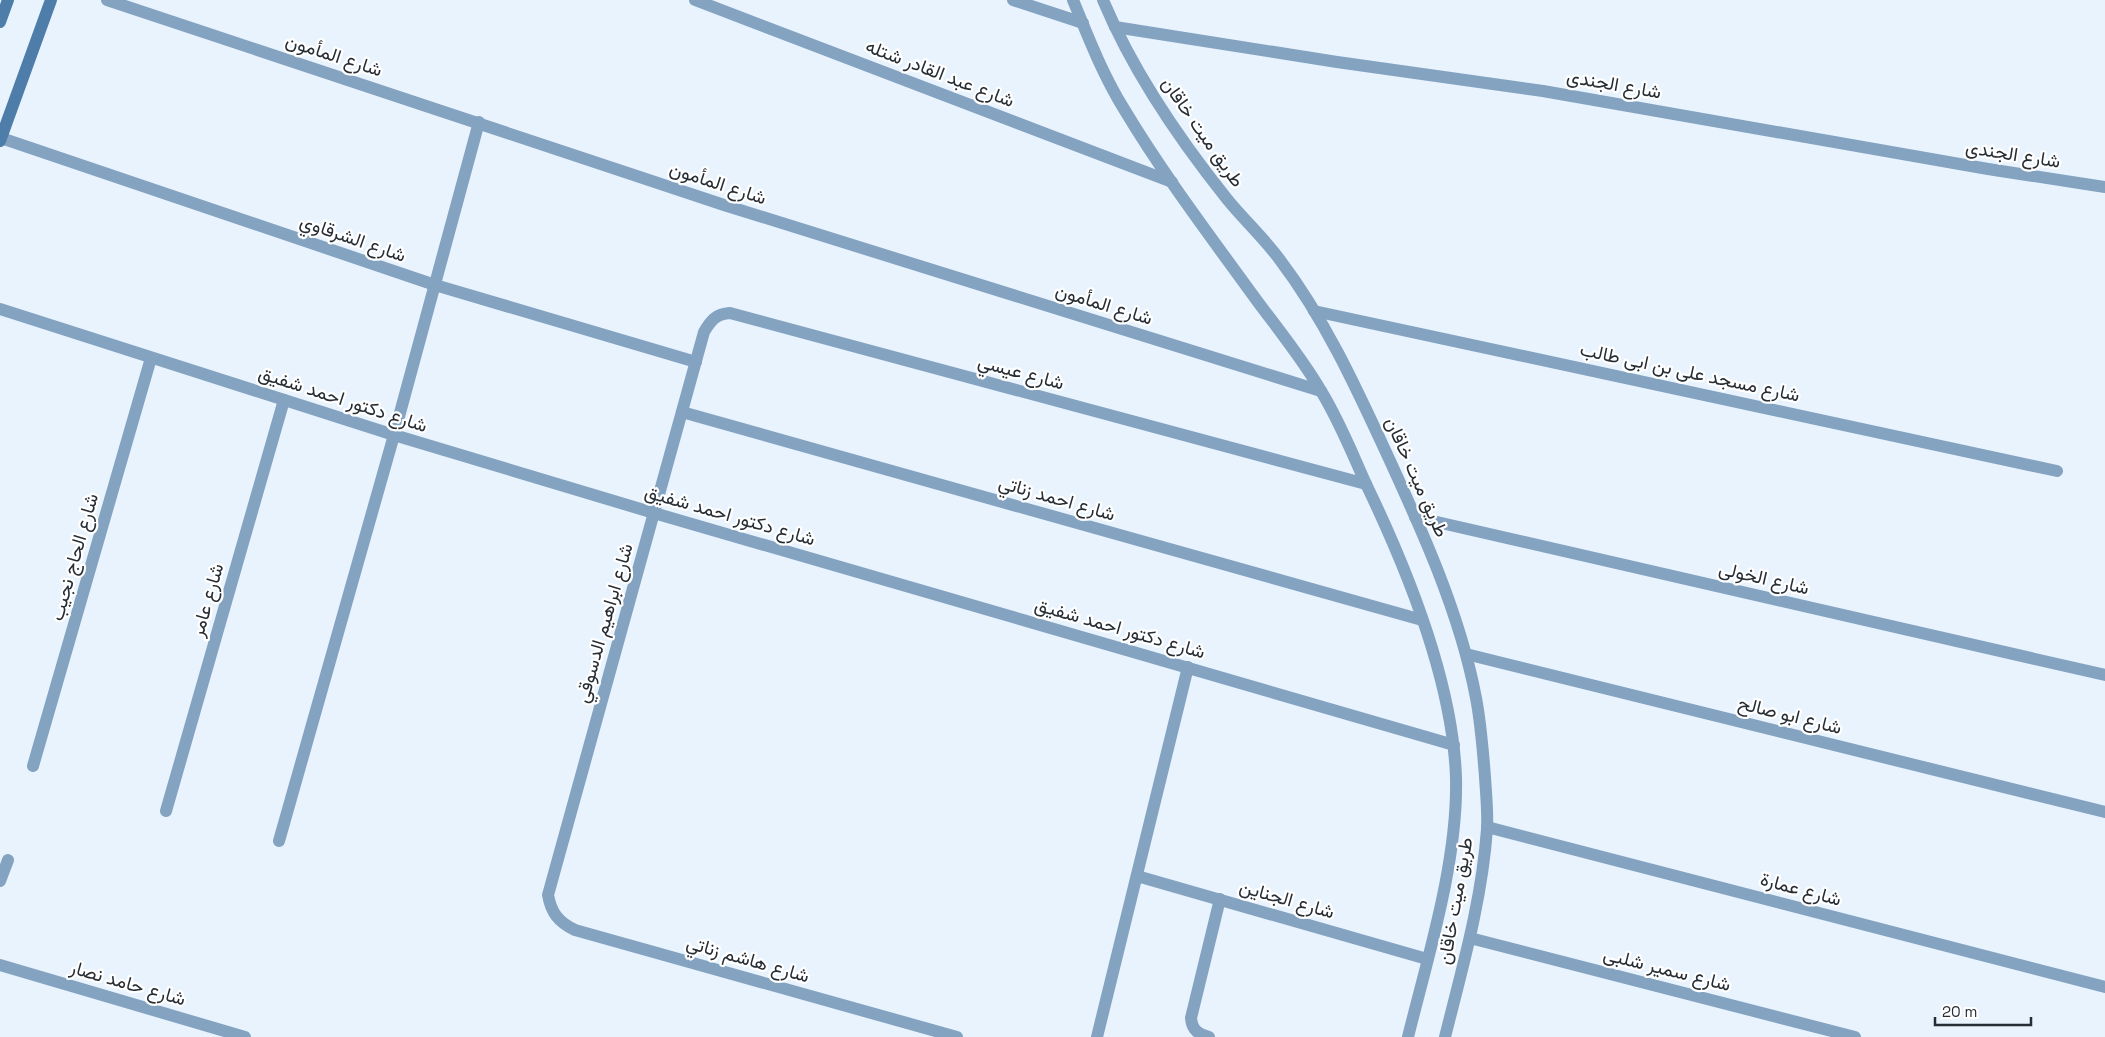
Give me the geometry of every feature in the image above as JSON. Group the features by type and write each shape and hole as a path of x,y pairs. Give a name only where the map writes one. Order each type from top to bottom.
{"main road":[{"path":"0,22 8,0"},
{"path":"0,140 51,0"}],"street":[{"name":"شارع المأمون","path":"107,0 479,122 724,205 1321,390"},
{"name":"شارع عبد القادر شتله","path":"694,0 1172,182"},
{"path":"1012,0 1083,24"},
{"name":"طريق ميت خاقان","path":"1073,0 1123,108 1172,182 1321,390 1383,519 1422,620 1441,684 1454,745 1456,780 1452,842 1444,885 1408,1037"},
{"name":"طريق ميت خاقان","path":"1103,0 1140,72 1181,138 1228,201 1280,259 1314,311 1344,365 1415,517 1466,654 1483,742 1487,827 1481,884 1446,1037"},
{"name":"شارع الجندى","path":"1116,27 1337,62 1543,91 1988,169 2105,187"},
{"path":"279,841 394,435 479,122"},
{"name":"شارع الشرقاوي","path":"0,140 434,286 696,362"},
{"name":"شارع دكتور احمد شفيق","path":"0,309 394,435 654,513 1454,745"},
{"name":"شارع مسجد على بن ابى طالب","path":"1314,311 2058,471"},
{"name":"شارع عيسي","path":"696,362 704,332 711,321 719,314 730,312 1366,484"},
{"name":"شارع الحاج نجيب","path":"33,766 151,358"},
{"name":"شارع ابراهيم الدسوقي","path":"548,894 696,362"},
{"name":"شارع عامر","path":"166,811 284,400"},
{"name":"شارع احمد زناتي","path":"682,412 1422,620"},
{"name":"شارع الخولى","path":"1415,517 2105,675"},
{"name":"شارع ابو صالح","path":"1466,654 2105,812"},
{"path":"1098,1037 1188,667"},
{"name":"شارع عمارة","path":"1487,827 2105,987"},
{"path":"0,881 8,860"},
{"name":"شارع الجناين","path":"1137,876 1427,959"},
{"name":"شارع هاشم زناتي","path":"548,894 550,906 556,917 564,925 574,930 957,1037"},
{"path":"1209,1037 1195,1031 1191,1018 1220,899"},
{"name":"شارع سمير شلبى","path":"1470,938 1855,1037"},
{"name":"شارع حامد نصار","path":"0,965 245,1037"}]}
